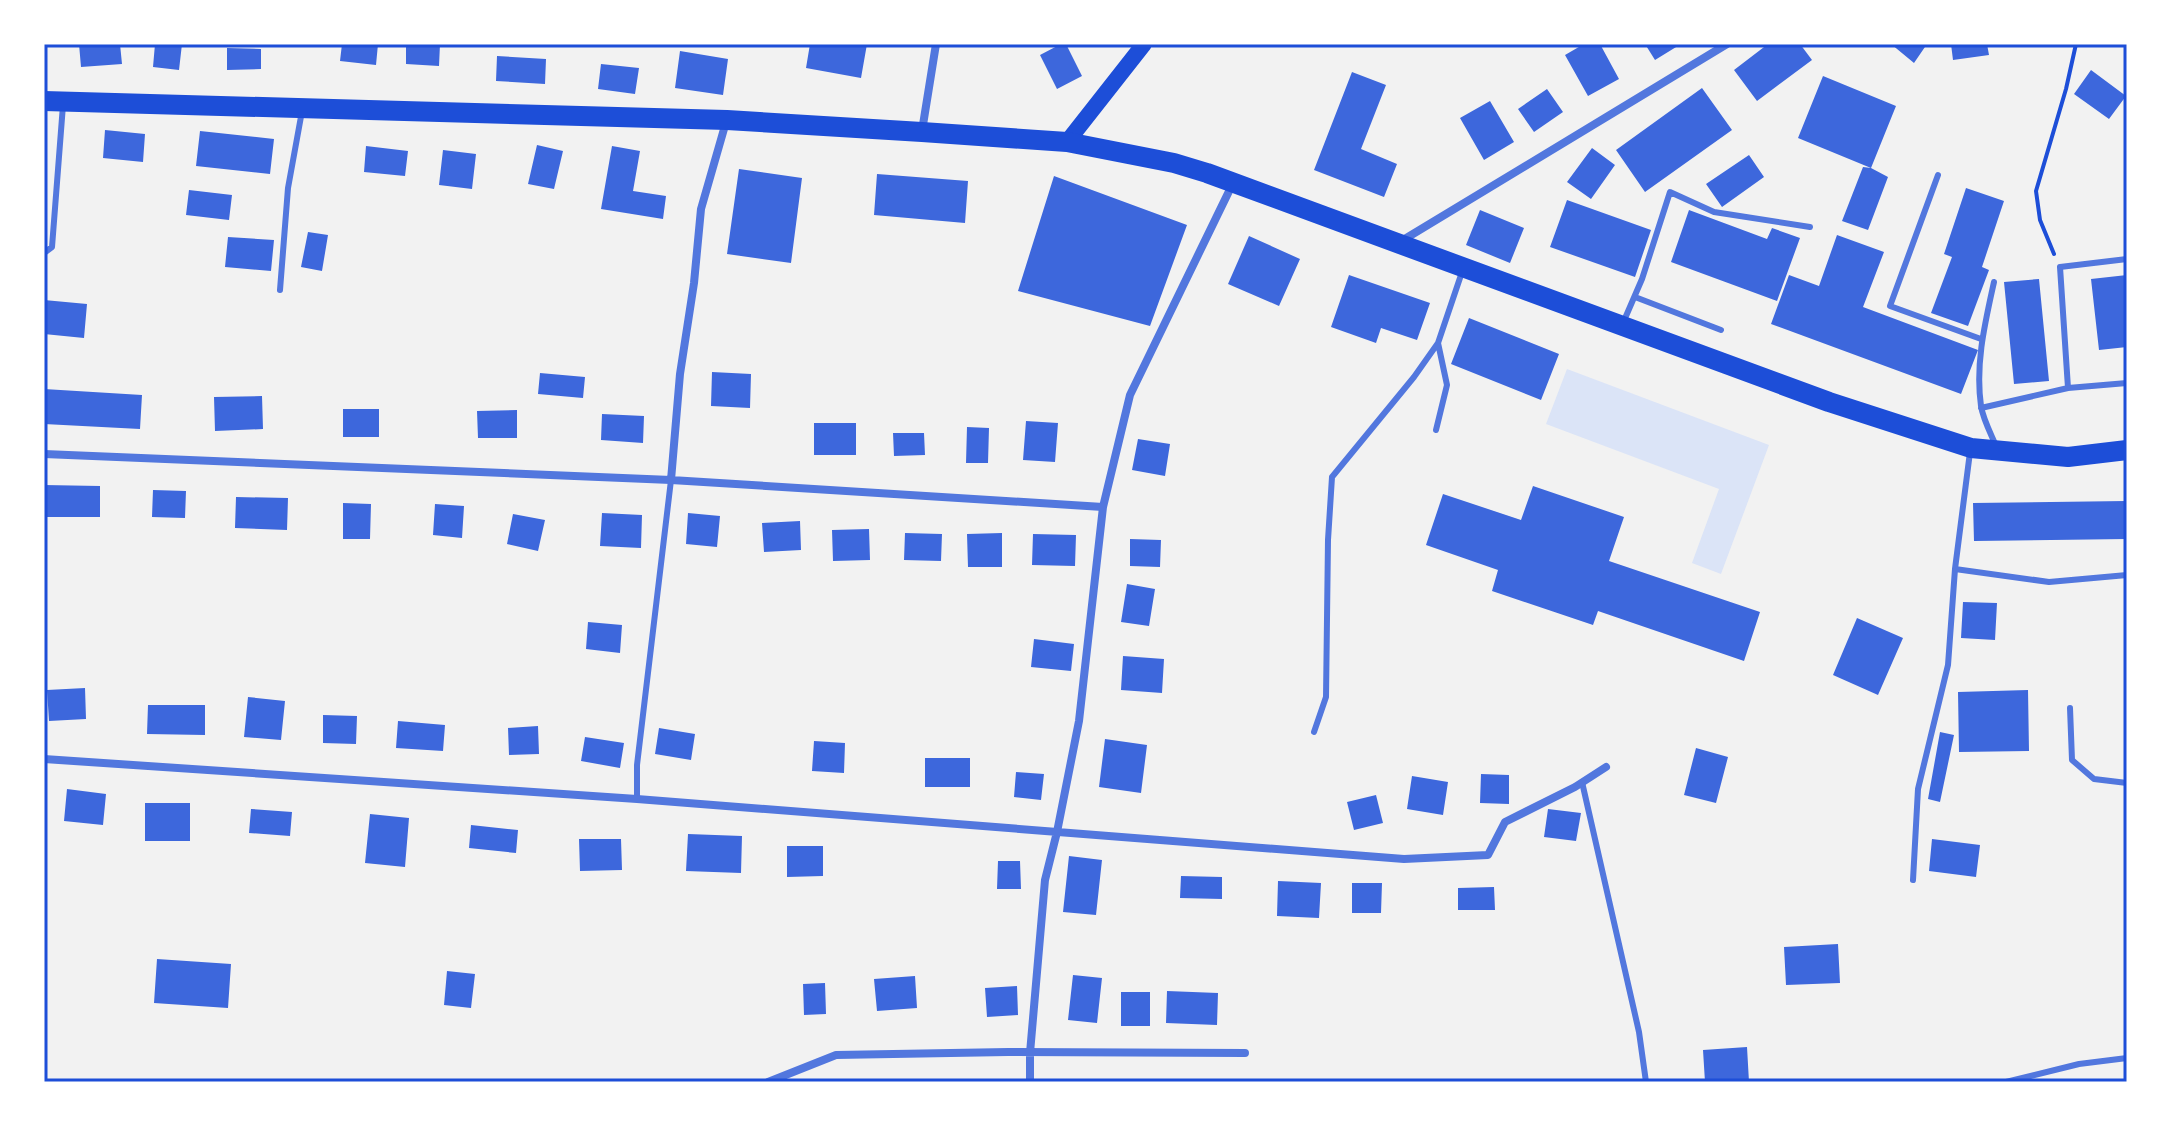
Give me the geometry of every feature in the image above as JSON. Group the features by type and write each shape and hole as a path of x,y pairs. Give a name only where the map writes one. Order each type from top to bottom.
{"main road":[{"path":"1067,142 1144,44"},
{"path":"54,102 727,120 1067,142 1174,163 1234,182 1463,270 1815,397 1971,448 2068,457 2127,450"}],"street":[{"path":"922,132 936,44"},
{"path":"1398,243 1727,44"},
{"path":"671,480 680,374 701,209 727,120"},
{"path":"1030,1082 1045,880 1079,721 1103,507 1130,395 1234,182"},
{"path":"44,454 671,480 1103,507"},
{"path":"44,759 637,799 1404,859 1488,855 1505,822 1606,767"},
{"path":"768,1082 836,1055 1245,1053"}],"lane":[{"path":"44,253 52,247 54,102"},
{"path":"280,290 288,188 302,110"},
{"path":"1938,175 1890,306 1981,339"},
{"path":"1622,325 1635,297 1670,192 1714,212 1810,227"},
{"path":"2068,388 2060,267 2127,259"},
{"path":"1314,732 1326,697 1332,477 1405,389 1438,343 1463,270"},
{"path":"1994,282 1981,339 1981,408 1999,452"},
{"path":"1635,297 1721,330"},
{"path":"1436,430 1447,385 1438,343"},
{"path":"1981,408 2068,388 2127,383"},
{"path":"1913,880 1918,789 1948,665 1955,569 1971,448"},
{"path":"637,799 637,765 671,480"},
{"path":"1955,569 2049,582 2127,575"},
{"path":"2070,708 2072,760 2094,779 2127,783"},
{"path":"1582,782 1639,1032 1646,1082"},
{"path":"2006,1082 2079,1064 2127,1058"}],"path":[{"path":"2060,267 2040,220 2036,191 2076,44"}],"shaded area":[{"path":"1567,369 1769,445 1721,574 1692,563 1719,489 1546,424"}],"building":[{"path":"79,44 120,44 122,64 81,67"},
{"path":"155,44 182,44 179,70 153,67"},
{"path":"342,44 378,44 376,65 340,61"},
{"path":"406,44 440,44 439,66 406,64"},
{"path":"810,44 867,44 861,78 806,68"},
{"path":"1066,44 1082,76 1057,89 1040,55"},
{"path":"1584,44 1600,44 1619,79 1588,96 1565,55"},
{"path":"1645,44 1681,44 1655,60"},
{"path":"1768,44 1800,44 1812,60 1757,101 1734,70"},
{"path":"1891,44 1927,44 1914,63"},
{"path":"1951,44 1987,44 1989,55 1953,60"},
{"path":"227,48 261,49 261,69 227,70"},
{"path":"680,51 728,59 723,95 675,88"},
{"path":"497,56 546,59 545,84 496,81"},
{"path":"601,64 639,68 635,94 598,89"},
{"path":"2091,70 2126,96 2109,119 2074,94"},
{"path":"1352,72 1386,85 1361,149 1397,164 1384,197 1314,170"},
{"path":"1823,76 1896,106 1871,168 1798,138"},
{"path":"1702,88 1732,130 1645,192 1616,150"},
{"path":"1547,89 1563,112 1534,132 1518,109"},
{"path":"1490,101 1514,142 1484,160 1460,118"},
{"path":"105,130 145,134 143,162 103,158"},
{"path":"200,131 274,139 270,174 196,166"},
{"path":"537,145 563,151 554,189 528,184"},
{"path":"366,146 408,151 405,176 364,172"},
{"path":"612,146 640,151 633,191 666,196 663,219 601,209"},
{"path":"1592,148 1615,165 1591,199 1567,182"},
{"path":"443,150 476,154 472,189 439,185"},
{"path":"1749,155 1764,177 1722,207 1706,184"},
{"path":"1863,167 1888,177 1868,230 1842,221"},
{"path":"739,169 802,178 791,263 727,254"},
{"path":"877,174 968,181 965,223 874,215"},
{"path":"1054,176 1187,225 1150,326 1018,291"},
{"path":"1966,188 2004,201 1982,267 1989,270 1968,326 1931,313 1952,257 1944,254"},
{"path":"189,190 232,195 229,220 186,215"},
{"path":"1567,200 1651,230 1635,277 1550,247"},
{"path":"1480,210 1524,228 1510,263 1466,245"},
{"path":"1689,210 1767,239 1772,228 1800,238 1777,301 1671,262"},
{"path":"308,232 328,235 322,271 301,267"},
{"path":"1837,235 1884,252 1863,307 1978,350 1961,394 1771,324 1789,275 1819,286"},
{"path":"1249,236 1300,259 1279,306 1228,284"},
{"path":"228,237 274,240 271,271 225,267"},
{"path":"1349,275 1430,303 1417,340 1381,328 1376,343 1331,327"},
{"path":"2127,275 2127,347 2099,350 2091,279"},
{"path":"2039,279 2049,381 2014,384 2004,282"},
{"path":"44,300 87,304 84,338 44,334"},
{"path":"1469,318 1559,354 1541,400 1451,364"},
{"path":"712,372 751,374 750,408 711,406"},
{"path":"540,373 585,377 583,398 538,394"},
{"path":"44,389 142,395 140,429 44,424"},
{"path":"262,396 263,429 215,431 214,397"},
{"path":"343,409 379,409 379,437 343,437"},
{"path":"517,410 517,438 478,438 477,411"},
{"path":"602,414 644,416 643,443 601,440"},
{"path":"1026,421 1058,423 1055,462 1023,460"},
{"path":"814,423 856,423 856,455 814,455"},
{"path":"967,427 989,428 988,463 966,463"},
{"path":"893,433 924,433 925,455 894,456"},
{"path":"1138,439 1170,444 1165,476 1132,470"},
{"path":"44,485 100,486 100,517 44,517"},
{"path":"1533,486 1624,517 1609,561 1760,612 1744,661 1598,611 1593,625 1492,591 1498,570 1426,545 1443,494 1521,520"},
{"path":"153,490 186,491 185,518 152,517"},
{"path":"236,497 288,498 287,530 235,528"},
{"path":"2126,501 2127,539 1974,541 1973,503"},
{"path":"343,503 371,504 370,539 343,539"},
{"path":"435,504 464,506 462,538 433,535"},
{"path":"602,513 642,515 641,548 600,546"},
{"path":"688,513 720,516 717,547 686,544"},
{"path":"513,514 545,520 538,551 507,544"},
{"path":"800,521 801,550 764,552 762,523"},
{"path":"869,529 870,560 833,561 832,530"},
{"path":"905,533 942,534 941,561 904,560"},
{"path":"1002,533 1002,567 968,567 967,534"},
{"path":"1033,534 1076,535 1075,566 1032,565"},
{"path":"1130,539 1161,540 1160,567 1130,566"},
{"path":"1127,584 1155,589 1149,626 1121,622"},
{"path":"1963,602 1997,603 1995,640 1961,638"},
{"path":"1857,618 1903,638 1878,695 1833,675"},
{"path":"588,622 622,625 620,653 586,649"},
{"path":"1034,639 1074,644 1071,671 1031,667"},
{"path":"1123,656 1164,659 1162,693 1121,690"},
{"path":"85,688 86,719 49,721 47,690"},
{"path":"2028,690 2029,751 1959,752 1958,692"},
{"path":"248,697 285,701 281,740 244,737"},
{"path":"148,705 205,705 205,735 147,734"},
{"path":"323,715 357,716 356,744 323,743"},
{"path":"398,721 445,725 443,751 396,748"},
{"path":"538,726 539,754 509,755 508,728"},
{"path":"659,728 695,734 691,760 655,754"},
{"path":"1940,732 1954,735 1940,802 1928,799"},
{"path":"585,737 624,743 620,768 581,761"},
{"path":"1105,739 1147,745 1141,793 1099,787"},
{"path":"814,741 845,743 844,773 812,771"},
{"path":"1696,748 1728,757 1716,803 1684,795"},
{"path":"925,758 970,758 970,787 925,787"},
{"path":"1016,772 1044,774 1041,800 1014,797"},
{"path":"1481,774 1509,775 1509,804 1480,803"},
{"path":"1412,776 1448,782 1443,815 1407,809"},
{"path":"67,789 106,794 103,825 64,821"},
{"path":"1376,795 1383,823 1354,830 1347,802"},
{"path":"145,803 190,803 190,841 145,841"},
{"path":"251,809 292,812 290,836 249,833"},
{"path":"1548,809 1581,813 1576,841 1544,837"},
{"path":"370,814 409,818 405,867 365,863"},
{"path":"471,825 518,830 516,853 469,848"},
{"path":"688,834 742,836 741,873 686,871"},
{"path":"579,839 621,839 622,870 580,871"},
{"path":"1932,839 1980,845 1976,877 1929,871"},
{"path":"787,846 823,846 823,876 787,877"},
{"path":"1069,856 1102,860 1096,915 1063,912"},
{"path":"998,861 1020,861 1021,889 997,889"},
{"path":"1181,876 1222,877 1222,899 1180,898"},
{"path":"1278,881 1321,883 1319,918 1277,916"},
{"path":"1352,883 1382,883 1381,913 1352,913"},
{"path":"1494,887 1495,910 1458,910 1458,888"},
{"path":"1838,944 1840,983 1786,985 1784,947"},
{"path":"157,959 231,964 228,1008 154,1003"},
{"path":"447,971 475,974 471,1008 444,1005"},
{"path":"1073,975 1102,978 1097,1023 1068,1020"},
{"path":"915,976 917,1008 877,1011 874,979"},
{"path":"825,983 826,1014 804,1015 803,984"},
{"path":"1017,986 1018,1015 987,1017 985,988"},
{"path":"1167,991 1218,993 1217,1025 1166,1023"},
{"path":"1121,992 1150,992 1150,1026 1121,1026"},
{"path":"1747,1047 1749,1082 1705,1082 1703,1050"}]}
